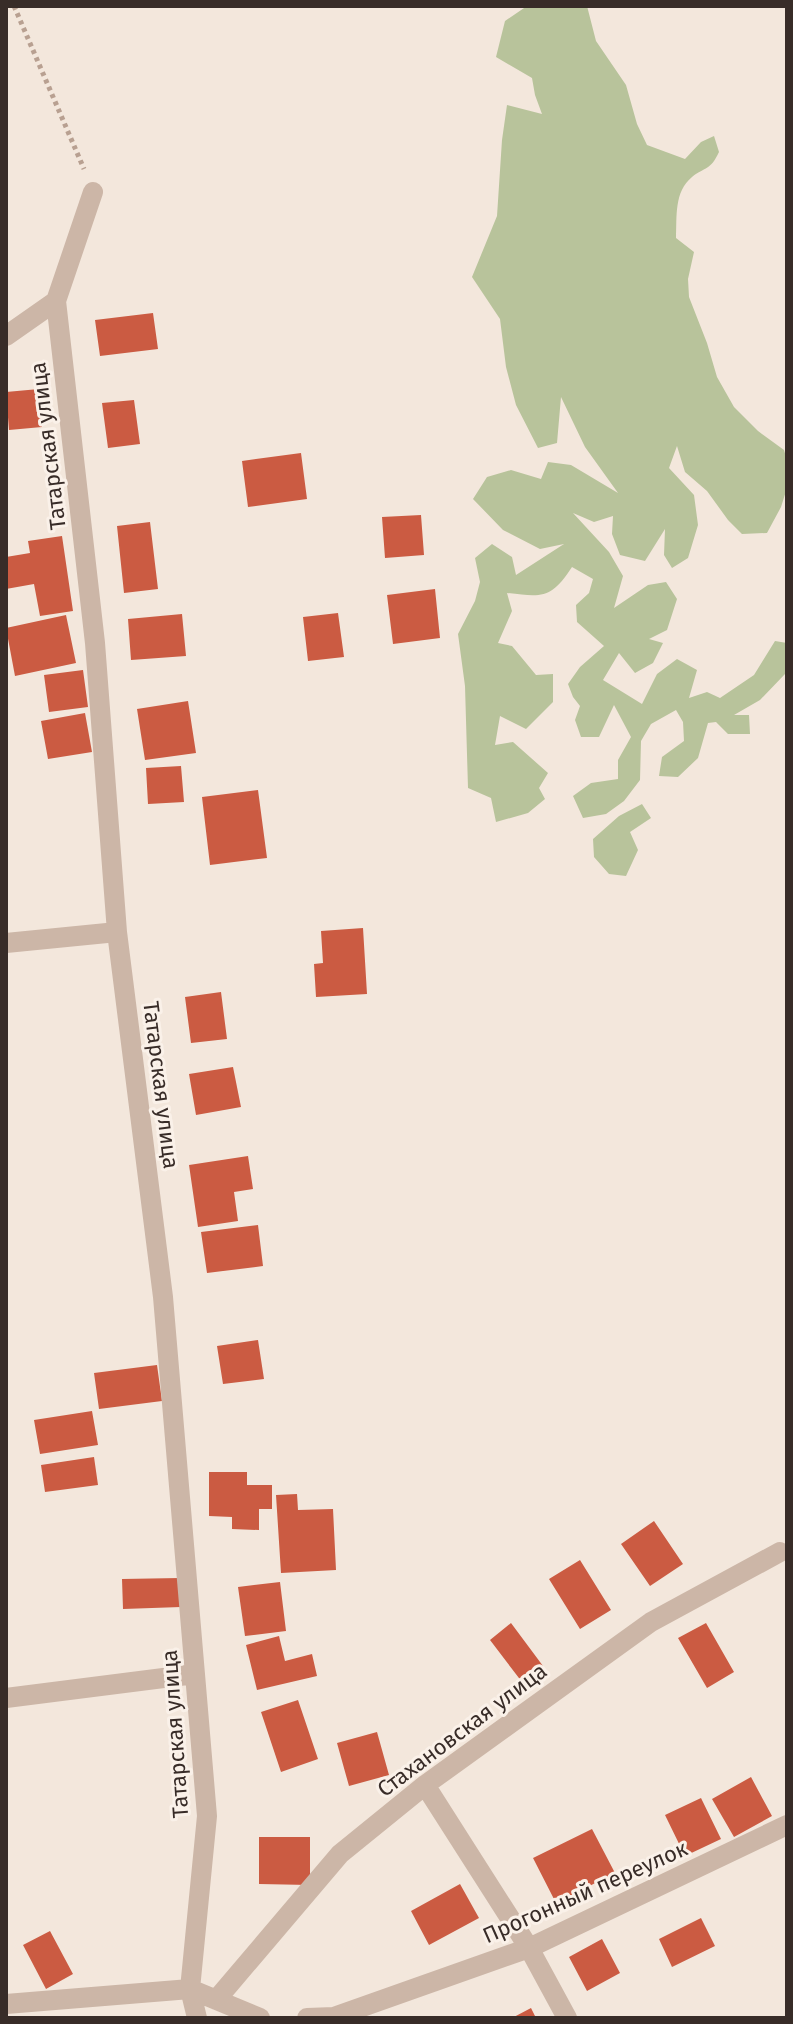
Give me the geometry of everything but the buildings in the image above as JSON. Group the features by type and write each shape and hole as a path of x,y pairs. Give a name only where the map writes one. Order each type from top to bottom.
{"street":[{"name":"Татарская улица","path":"93,192 56,301 95,643 117,932 163,1297 207,1816 190,1989 197,2018"},
{"path":"6,336 56,301"},
{"path":"6,943 117,932"},
{"name":"Стахановская улица","path":"216,2000 340,1854 425,1785 651,1622 780,1552"},
{"path":"6,1698 195,1674"},
{"path":"425,1785 529,1948 567,2018"},
{"name":"Прогонный переулок","path":"307,2018 334,2017 529,1948 787,1825"},
{"path":"20,2008 190,1989 260,2018"}],"path":[{"path":"14,6 93,192"}],"green space":[{"path":"527,6 587,6 596,41 626,85 637,124 647,145 685,159 701,142 714,136 719,152 716,158 686,183 678,205 676,238 694,252 688,279 689,297 717,377 734,407 758,431 784,450 787,460 787,488 767,533 742,534 707,491 685,472 677,446 669,468 694,495 698,525 688,558 672,568 664,555 665,529 645,561 620,555 612,534 613,516 594,522 573,513 609,552 623,576 614,608 648,585 666,582 677,599 667,630 649,639 663,643 653,663 635,673 619,653 603,680 642,704 657,674 677,659 697,670 689,698 707,692 720,698 754,675 775,641 787,643 787,668 760,700 734,715 749,715 750,734 728,734 716,722 708,723 698,758 678,777 659,776 662,757 684,741 683,722 676,710 651,724 641,741 640,780 624,801 606,814 583,818 573,796 591,783 618,779 618,760 631,737 614,705 599,737 581,737 575,720 580,706 568,684 580,667 604,646 577,622 576,605 589,593 593,579 572,567 558,585 545,594 507,593 512,611 498,643 512,646 536,675 553,674 553,702 526,729 500,716 495,745 513,742 548,773 539,788 545,799 528,813 496,822 491,798 468,788 465,686 458,634 475,601 480,582 475,558 492,544 512,557 516,575 564,544 540,549 503,530 473,499 487,477 511,470 541,479 548,462 571,465 618,493 585,447 561,397 557,443 538,448 516,405 506,367 500,319 472,277 497,216 507,105 542,114 532,78 496,57 505,21"},
{"path":"642,804 651,818 630,832 638,850 626,876 609,874 594,857 593,839 619,816"}]}
